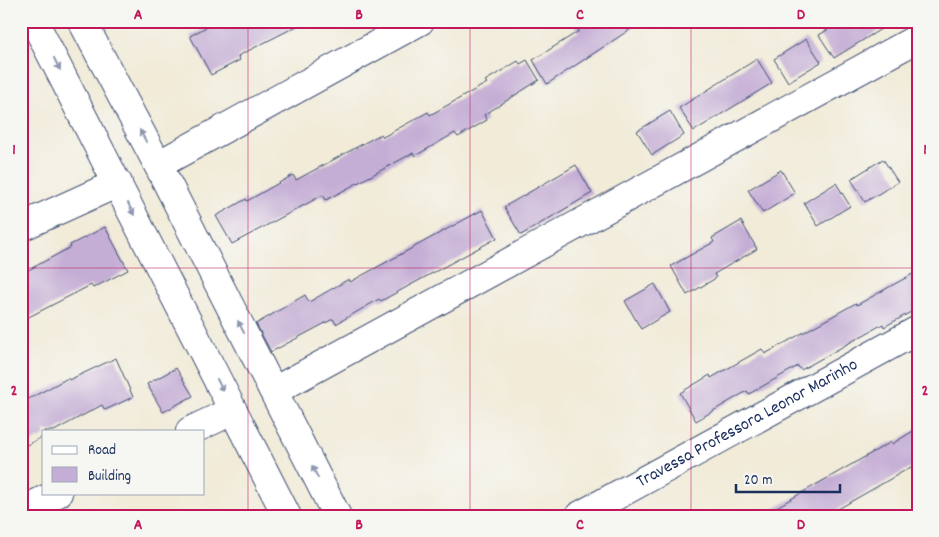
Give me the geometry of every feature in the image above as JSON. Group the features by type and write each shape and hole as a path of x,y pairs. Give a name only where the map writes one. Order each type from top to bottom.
{"street":[{"path":"34,21 287,516"},
{"path":"82,21 158,165 337,516"},
{"path":"158,165 420,21"},
{"path":"274,391 918,38"},
{"path":"21,227 118,183"},
{"name":"Travessa Professora Leonor Marinho","path":"579,516 918,330"},
{"path":"192,430 232,411"},
{"path":"21,511 56,494"}],"building":[{"path":"217,21 307,21 238,56 240,60 211,75 190,36"},
{"path":"572,21 643,21 547,84 533,60 579,31"},
{"path":"842,21 894,21 834,58 819,35"},
{"path":"806,39 821,62 788,82 774,59"},
{"path":"757,59 772,83 694,131 679,108"},
{"path":"527,60 539,80 484,115 487,120 458,137 455,133 415,156 413,153 326,200 323,195 232,244 216,216 293,175 296,180 381,134 383,137 428,112 430,115 487,83 485,81 518,61 520,64"},
{"path":"670,111 684,135 652,155 637,131"},
{"path":"883,159 898,182 865,202 851,179"},
{"path":"576,165 592,193 521,235 504,207"},
{"path":"781,170 795,193 763,213 748,190"},
{"path":"836,183 850,206 818,226 804,203"},
{"path":"482,210 497,238 381,301 379,299 336,324 333,319 271,352 256,324 305,295 309,302 349,279 350,282"},
{"path":"741,221 757,249 714,274 716,278 687,295 671,266 714,242 712,238"},
{"path":"105,227 128,270 93,288 91,285 21,321 21,274"},
{"path":"918,271 918,308 884,327 883,324 801,370 798,366 749,394 747,391 696,421 680,393 710,375 711,378 762,349 765,354"},
{"path":"655,284 670,312 641,329 625,301"},
{"path":"116,358 133,397 105,410 102,405 56,430 42,430 42,437 21,448 21,403 68,378 69,380"},
{"path":"176,368 193,396 163,412 147,384"},
{"path":"918,428 918,463 826,516 761,516 891,442 892,444"}]}
